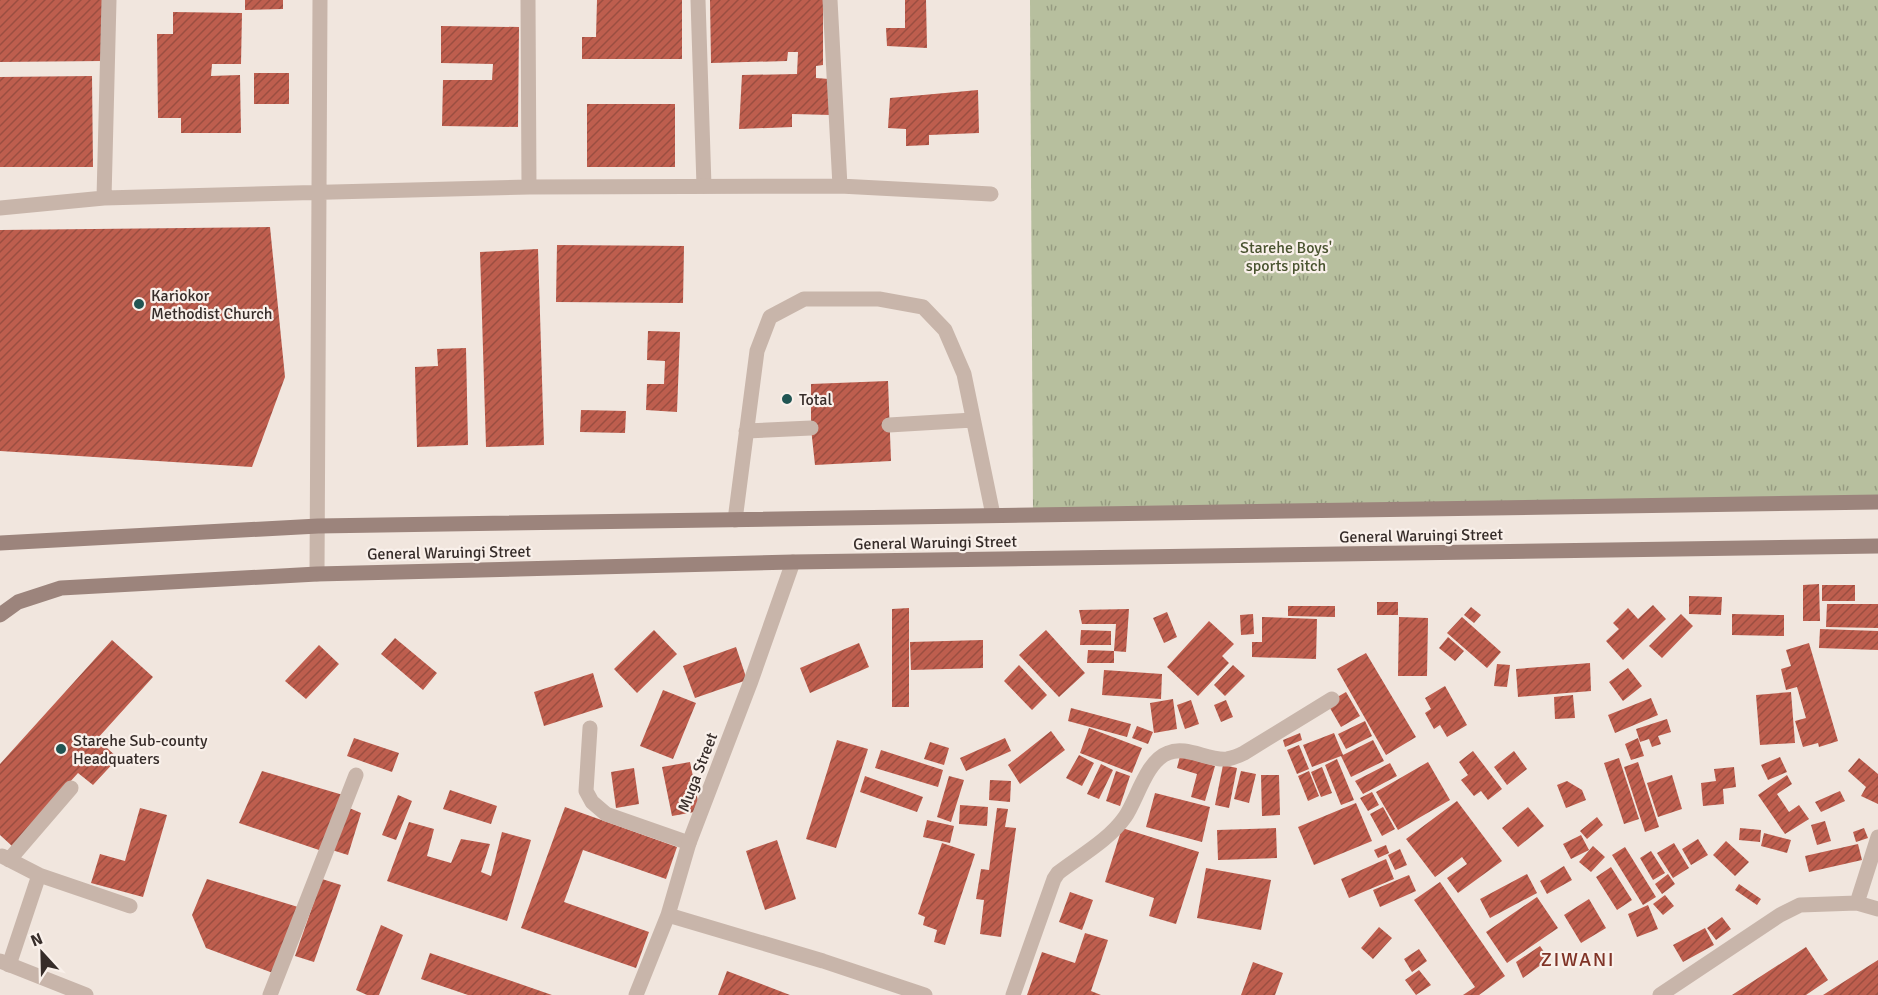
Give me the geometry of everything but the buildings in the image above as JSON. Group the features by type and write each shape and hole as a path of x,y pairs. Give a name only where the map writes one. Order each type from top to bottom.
{"main road":[{"name":"General Waruingi Street","path":"0,543 318,526 1878,502"},
{"name":"General Waruingi Street","path":"0,615 18,602 61,588 318,574 793,562 1878,546"}],"street":[{"path":"104,198 109,0"},
{"path":"318,574 320,0"},
{"path":"528,0 529,187"},
{"path":"698,0 704,186"},
{"path":"830,0 840,186"},
{"path":"0,208 104,198 529,187 840,186 992,194"},
{"path":"735,519 757,351 770,317 804,299 879,299 923,307 945,330 964,374 993,515"},
{"path":"890,425 974,420"},
{"path":"746,431 811,428"},
{"name":"Muga Street","path":"636,995 668,915 689,843 752,681 793,562"},
{"path":"1013,995 1054,879 1058,873 1115,830 1126,816 1160,757 1169,752 1179,751 1225,759 1234,757 1332,699"},
{"path":"590,728 586,791 592,802 606,814 689,843"},
{"path":"270,995 356,775"},
{"path":"71,788 4,857 39,875 130,906"},
{"path":"1857,903 1878,837"},
{"path":"39,875 4,963 86,995"},
{"path":"1660,995 1780,915 1800,905 1857,903 1878,909"},
{"path":"668,915 823,961 925,995"}],"green space":[{"name":"Starehe Boys' sports pitch","path":"1030,0 1878,0 1878,502 1033,515"}],"place":[{"name":"Kariokor Methodist Church","path":"139,304"},
{"name":"Total","path":"787,399"},
{"name":"Starehe Sub-county Headquaters","path":"61,749"}],"district":[{"name":"ZIWANI","path":"1578,959"}]}
